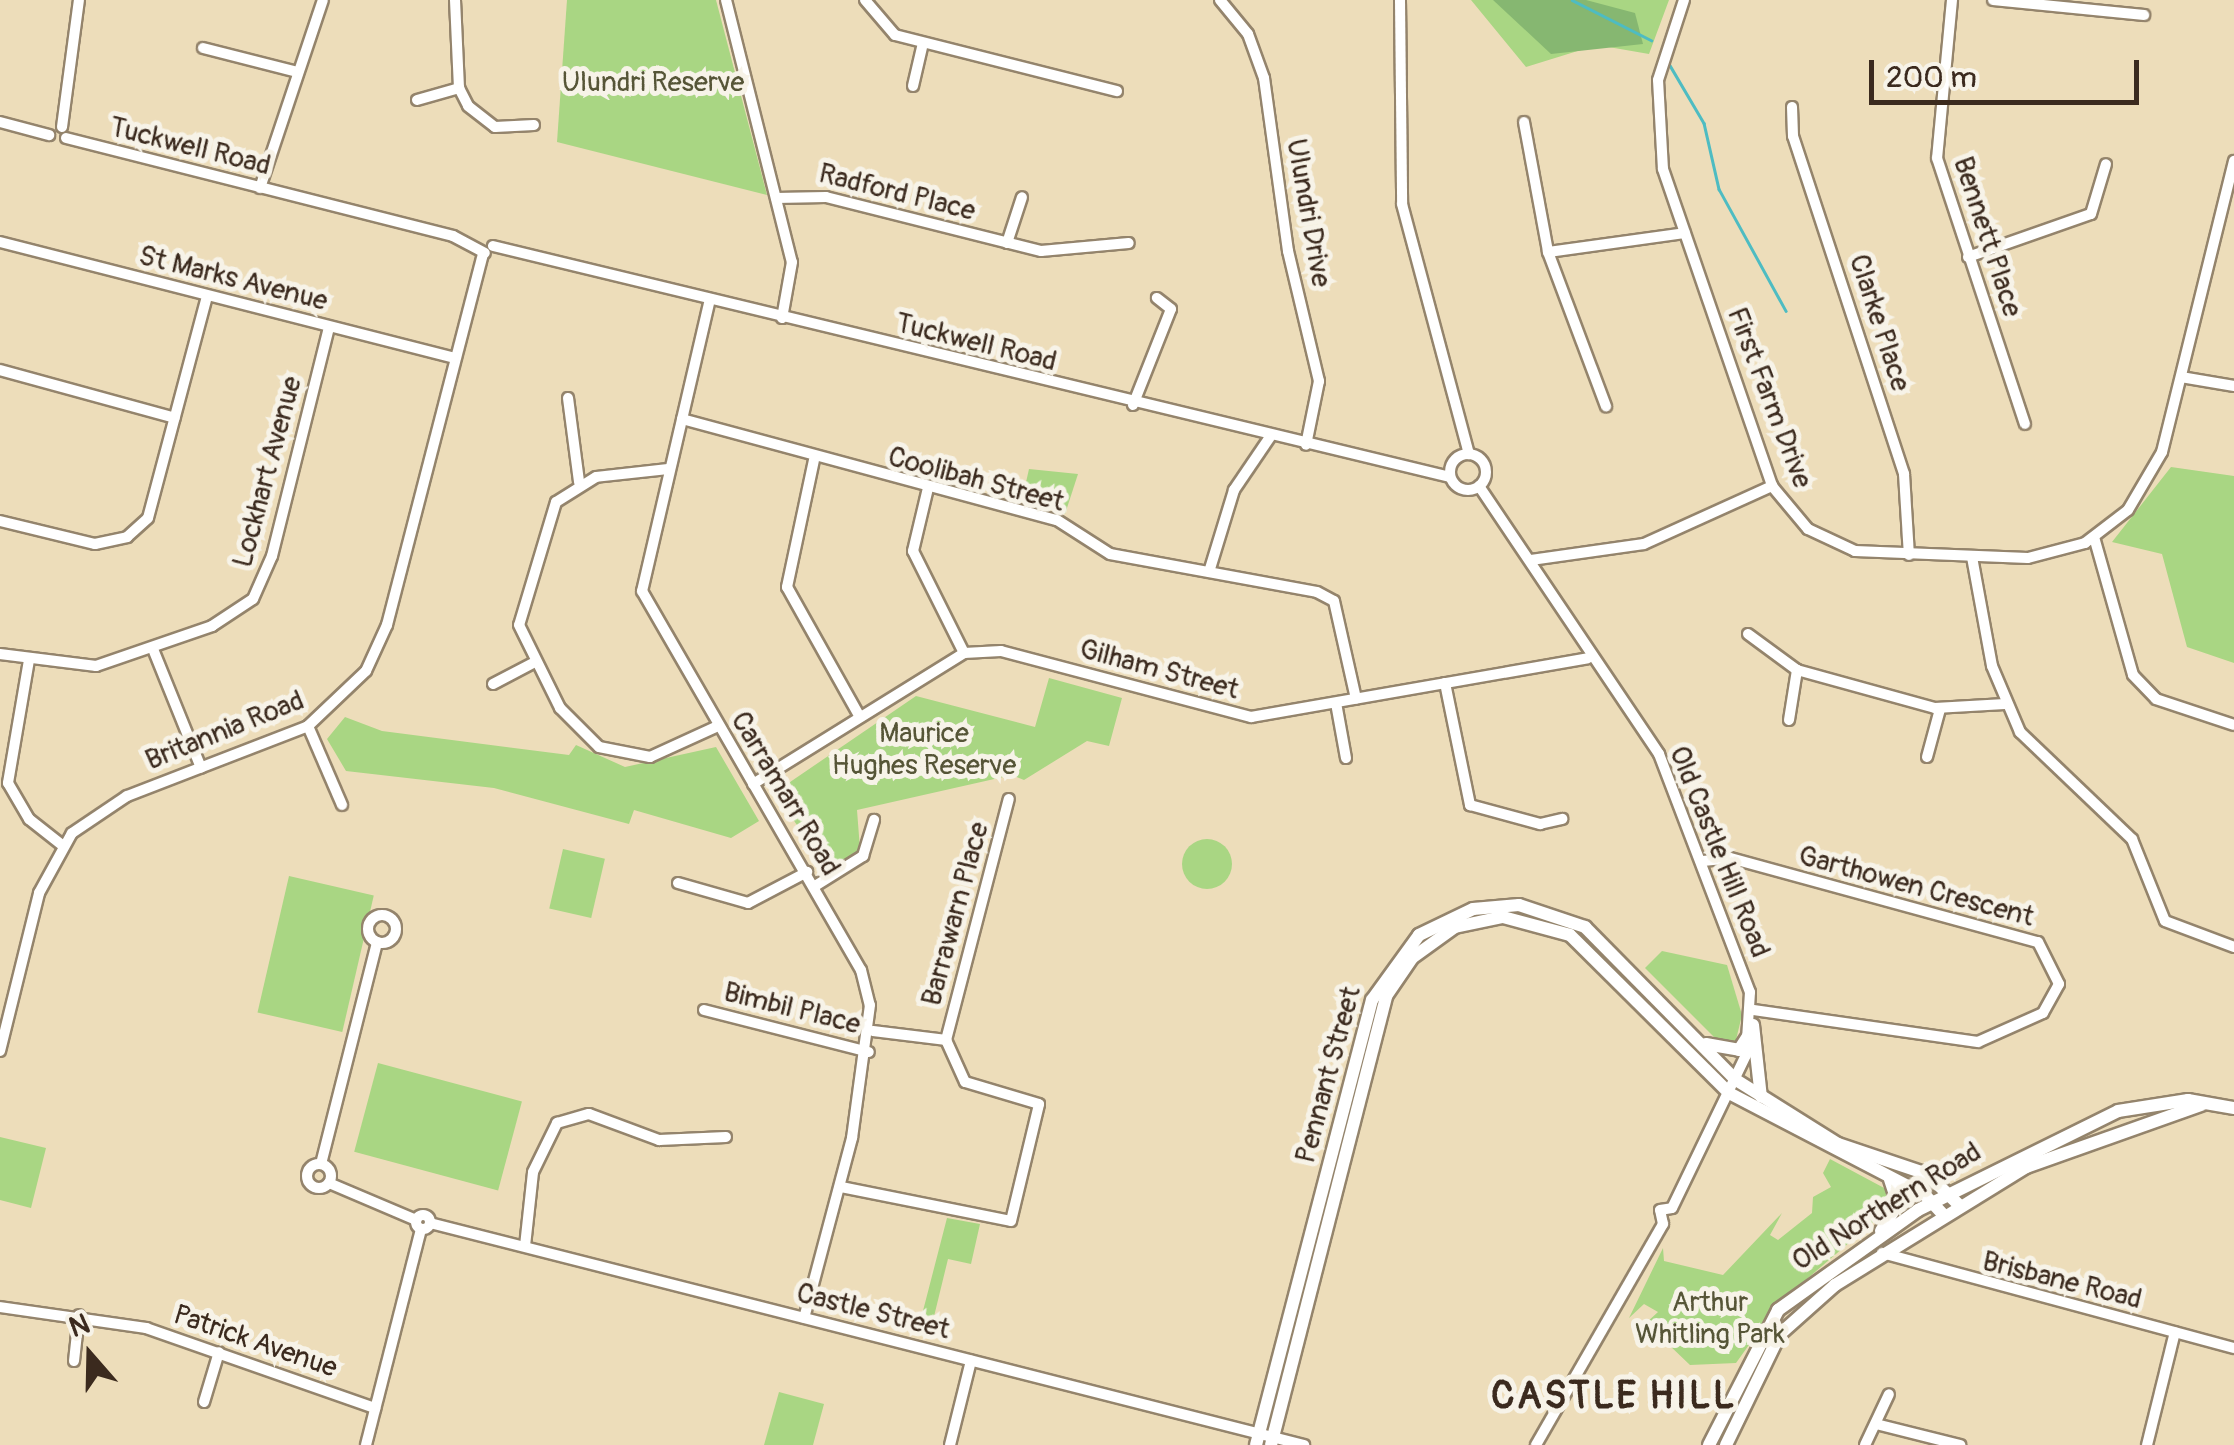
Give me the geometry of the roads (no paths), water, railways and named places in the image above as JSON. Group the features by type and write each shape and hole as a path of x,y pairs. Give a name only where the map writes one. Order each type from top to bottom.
{"main road":[{"name":"Pennant Street","path":"1265,1440 1372,1000 1420,935 1491,906 1566,916 1601,939 1699,1040 1732,1086"},
{"name":"Pennant Street","path":"1265,1440 1380,1012 1396,978 1432,940 1502,917 1570,935 1732,1086"},
{"path":"1699,1040 1739,1050 1754,1025"},
{"path":"1754,1025 1761,1098"},
{"path":"1732,1086 1761,1098 1838,1144 1950,1190 1958,1204"},
{"path":"1732,1086 1890,1180 1934,1200 1942,1213"},
{"name":"Old Northern Road","path":"1709,1445 1743,1366 1778,1310 1875,1248 2066,1149 2201,1105"},
{"name":"Old Northern Road","path":"1726,1445 1766,1355 1794,1318 1934,1200 2118,1111 2201,1105 2234,1108"},
{"path":"1875,1248 1897,1209 1890,1180"},
{"path":"1731,1392 1745,1398"}],"street":[{"path":"64,132 80,0"},
{"path":"260,188 294,71 323,0"},
{"path":"454,0 459,88 488,124 534,125"},
{"path":"726,0 792,262 782,318"},
{"path":"865,0 895,35 1117,91"},
{"path":"1400,0 1403,214 1469,454 1484,465 1479,486 1462,489 1450,477 1455,460 1469,454"},
{"name":"First Farm Drive","path":"1684,0 1656,105 1684,233 1772,486 1797,519 1834,544 1909,556 2028,558 2094,538 2150,479 2181,377 2234,161"},
{"name":"Bennett Place","path":"1952,0 1934,133 1968,256 2026,424"},
{"path":"1992,0 2144,15"},
{"name":"Ulundri Drive","path":"1222,1 1253,43 1264,78 1288,251 1319,382 1306,444"},
{"path":"913,86 924,43"},
{"path":"203,48 294,71"},
{"path":"417,100 459,88"},
{"name":"Clarke Place","path":"1792,107 1793,136 1904,474 1909,556"},
{"name":"Tuckwell Road","path":"0,122 49,134 56,143 64,132 484,248 1133,405 1450,477"},
{"path":"1524,122 1548,252 1606,406"},
{"path":"1968,256 2091,214 2106,164"},
{"name":"Radford Place","path":"776,198 796,191 1066,254 1129,243"},
{"path":"1007,243 1022,197"},
{"path":"1548,252 1684,233"},
{"name":"St Marks Avenue","path":"0,243 455,358"},
{"name":"Britannia Road","path":"0,1051 5,1006 39,894 62,845 110,804 308,726 360,680 384,636 484,248"},
{"path":"0,521 95,544 127,537 157,496 207,297"},
{"path":"1133,405 1171,309 1156,298"},
{"name":"Carramarr Road","path":"710,300 642,592 861,970 872,1031 869,1052 841,1188 804,1318"},
{"name":"Lockhart Avenue","path":"0,654 96,666 236,614 266,579 329,327"},
{"path":"0,370 175,418"},
{"path":"2181,377 2234,386"},
{"path":"568,398 579,482"},
{"name":"Coolibah Street","path":"682,419 814,460 1057,520 1110,554 1334,600 1356,698"},
{"path":"1209,572 1234,490 1270,436"},
{"path":"814,460 787,587 860,717"},
{"path":"668,469 579,482 546,517 521,604 533,664 572,726 623,756 671,752 718,726"},
{"name":"Old Castle Hill Road","path":"1479,486 1531,560 1588,658 1659,754 1704,861 1753,1010 1754,1025 1732,1086 1672,1208 1676,1219 1663,1224 1536,1445"},
{"path":"1531,560 1644,544 1772,486"},
{"path":"754,784 964,653 912,551 928,488"},
{"path":"2094,538 2133,675 2156,699 2234,725"},
{"path":"1972,557 2004,704 2050,766 2132,839 2165,922 2234,947"},
{"path":"1748,634 1797,670 1940,709 2004,704"},
{"path":"153,648 200,768"},
{"name":"Gilham Street","path":"964,653 1001,651 1236,714 1336,703 1588,658"},
{"path":"29,660 4,785 29,819 62,845"},
{"path":"494,684 533,664"},
{"path":"1789,720 1797,670"},
{"path":"1445,683 1470,805 1540,824 1562,819"},
{"path":"1336,703 1346,758"},
{"path":"1927,757 1940,709"},
{"path":"308,726 342,805"},
{"name":"Barrawarn Place","path":"946,1040 1009,800"},
{"path":"814,886 863,856 874,820"},
{"name":"Garthowen Crescent","path":"1704,861 1730,858 2038,942 2059,984 2044,1013 1978,1042 1753,1010"},
{"path":"678,883 748,903 807,872"},
{"path":"328,1183 308,1179 321,1164 377,942"},
{"name":"Bimbil Place","path":"704,1010 869,1052"},
{"path":"841,1188 1011,1221 1039,1104 965,1082 946,1040 872,1031"},
{"path":"525,1246 533,1172 558,1123 589,1114 659,1140 726,1137"},
{"path":"321,1164 328,1183"},
{"name":"Castle Street","path":"328,1183 422,1224 525,1246 1265,1440 1304,1445"},
{"path":"366,1445 422,1224"},
{"name":"Brisbane Road","path":"1875,1248 2234,1348"},
{"name":"Patrick Avenue","path":"0,1307 79,1315 219,1352 376,1408"},
{"path":"74,1361 79,1315"},
{"path":"2147,1445 2174,1332"},
{"path":"204,1402 219,1352"},
{"path":"950,1445 971,1361"},
{"path":"1864,1445 1889,1394"},
{"path":"1876,1424 1960,1445"}],"waterway":[{"path":"1572,0 1651,40"},
{"path":"1668,62 1704,123 1719,189 1786,311"}],"district":[{"name":"CASTLE HILL","path":"1614,1397"}],"park label":[{"name":"Ulundri Reserve","path":"653,83"},
{"name":"Maurice Hughes Reserve","path":"924,750"},
{"name":"Arthur Whitling Park","path":"1710,1319"}]}
